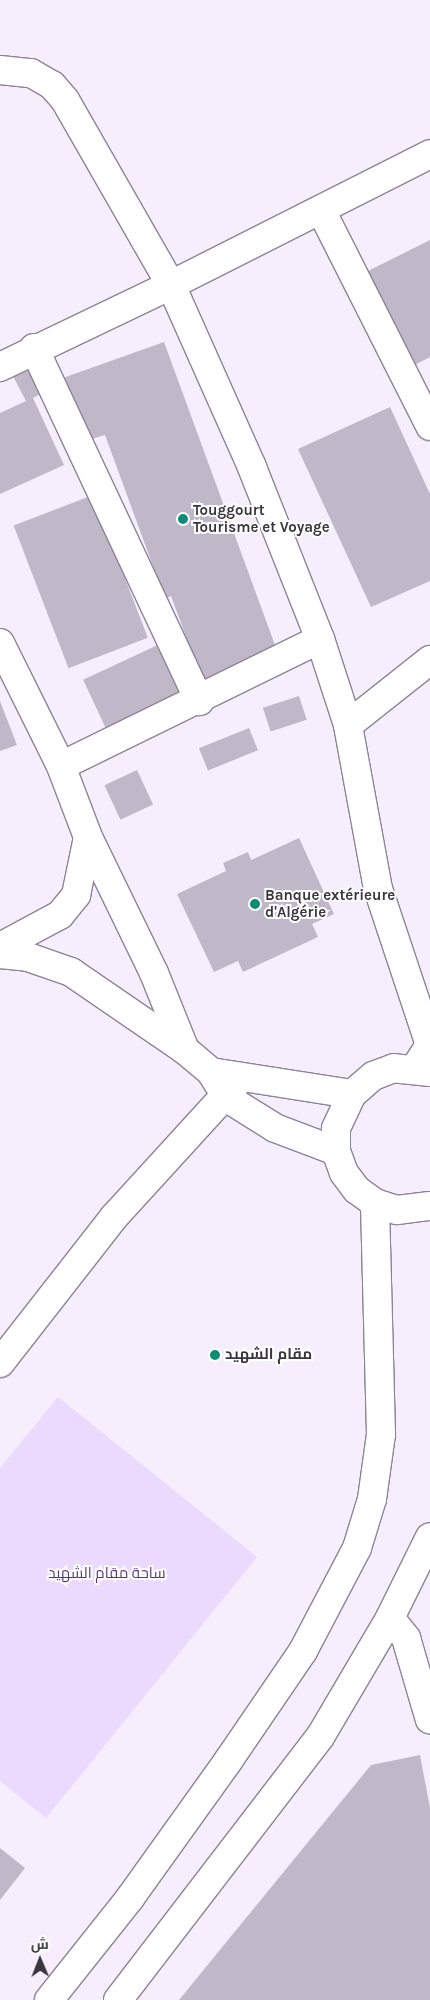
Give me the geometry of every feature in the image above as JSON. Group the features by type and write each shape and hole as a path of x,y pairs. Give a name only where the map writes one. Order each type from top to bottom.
{"street":[{"path":"0,70 31,73 52,85 64,100 171,285 252,467 320,639 348,725 378,889 430,1045 422,1070 394,1068 373,1076 352,1094 336,1128 336,1151 344,1173 357,1190 375,1203 396,1210 430,1206"},
{"path":"0,367 34,348 171,285 430,154"},
{"path":"321,210 430,426"},
{"path":"34,348 200,701"},
{"path":"61,766 200,701 320,639"},
{"path":"0,643 61,766 88,837 154,973 185,1050"},
{"path":"348,725 430,660"},
{"path":"0,947 60,915 76,895 88,837"},
{"path":"0,954 28,957 72,972 185,1050 211,1072 227,1098 275,1128 336,1151"},
{"path":"211,1072 243,1075 352,1094"},
{"path":"0,1363 114,1217 227,1098 243,1075"},
{"path":"49,2000 130,1898 228,1761 303,1651 357,1548 372,1499 381,1434 375,1203"},
{"path":"430,1537 409,1631 430,1720"},
{"path":"118,2000 320,1737 409,1631"}],"green space":[{"name":"ساحة مقام الشهيد","path":"58,1397 257,1557 46,1818 0,1781 0,1468"}],"building":[{"path":"430,240 430,357 409,368 362,274"},
{"name":"Touggourt Tourisme et Voyage","path":"164,342 283,667 207,694 171,596 165,599 105,435 82,442 60,379"},
{"path":"22,345 46,391 33,398 64,465 0,494 0,413 26,401 2,355"},
{"path":"390,407 430,494 430,581 371,607 298,449"},
{"path":"93,495 148,638 68,668 14,525"},
{"path":"162,643 186,694 107,731 83,680"},
{"path":"299,696 307,720 271,732 263,708"},
{"path":"0,701 17,745 0,751"},
{"path":"249,728 258,750 208,770 199,748"},
{"path":"137,770 153,804 120,820 104,785"},
{"name":"Banque extérieure d'Algérie","path":"299,838 334,914 312,924 318,937 243,972 238,961 214,972 177,894 226,871 223,863 248,852 251,860"},
{"path":"420,1755 430,1808 430,2000 179,2000 371,1765"},
{"path":"0,1848 25,1868 0,1900"}],"place":[{"name":"Touggourt Tourisme et Voyage","path":"183,519"},
{"name":"Banque extérieure d'Algérie","path":"255,904"},
{"name":"مقام الشهيد","path":"215,1355"}]}
